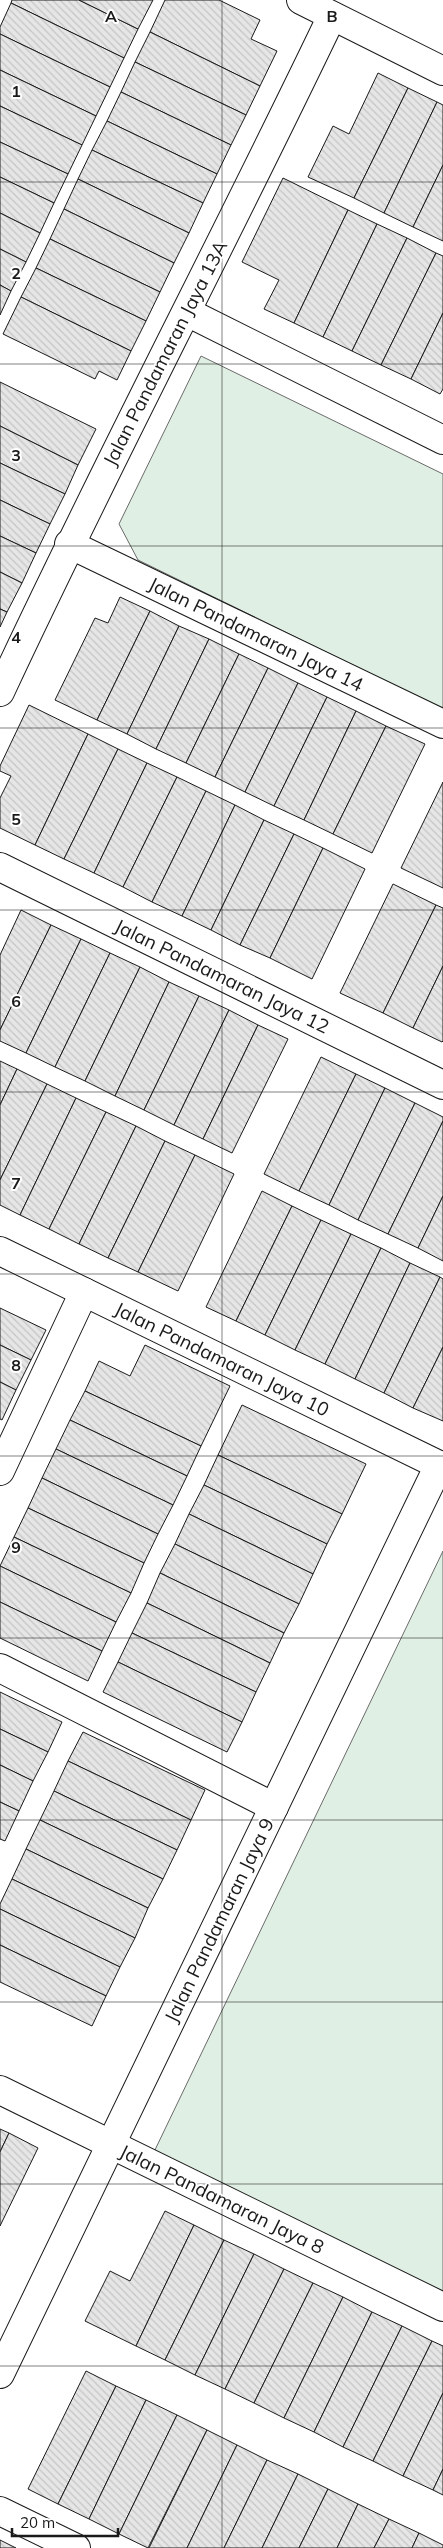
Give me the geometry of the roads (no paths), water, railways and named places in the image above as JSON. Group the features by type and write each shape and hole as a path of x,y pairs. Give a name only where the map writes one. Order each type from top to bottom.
{"street":[{"path":"302,0 443,71"},
{"name":"Jalan Pandamaran Jaya 13A","path":"0,692 69,544 187,312 332,16"},
{"path":"187,312 443,440"},
{"name":"Jalan Pandamaran Jaya 14","path":"69,544 443,724"},
{"name":"Jalan Pandamaran Jaya 12","path":"0,867 443,1085"},
{"name":"Jalan Pandamaran Jaya 10","path":"0,1250 441,1466"},
{"path":"0,1470 84,1292"},
{"name":"Jalan Pandamaran Jaya 9","path":"0,2374 441,1466"},
{"path":"0,1668 274,1807"},
{"name":"Jalan Pandamaran Jaya 8","path":"0,2090 443,2307"},
{"path":"0,2511 76,2548"}]}
